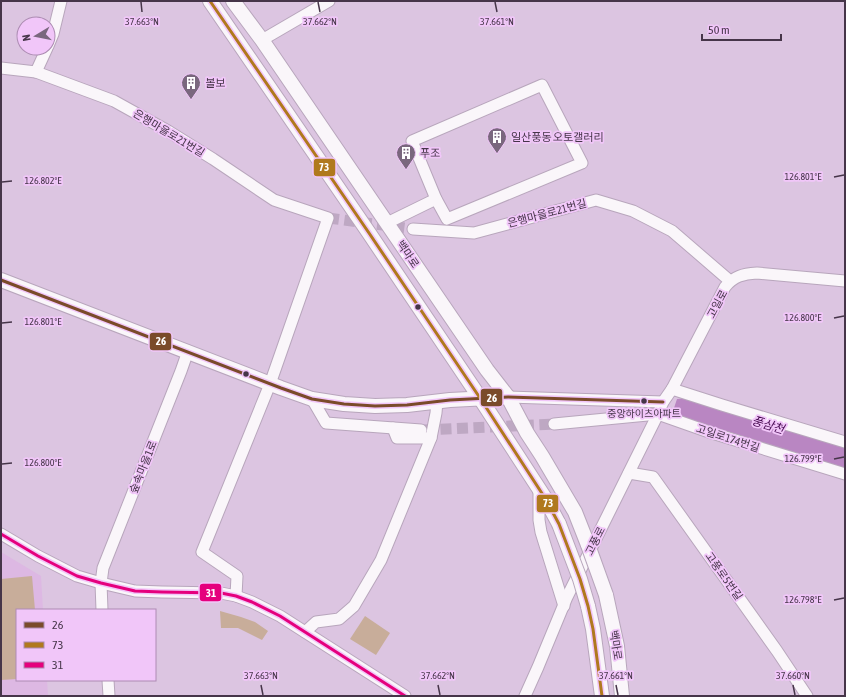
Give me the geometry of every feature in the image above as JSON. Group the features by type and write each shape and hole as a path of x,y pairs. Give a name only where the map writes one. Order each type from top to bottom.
{"main road":[{"name":"백마로","path":"210,1 370,233 539,488 559,524 580,579 588,606 593,629 599,692"},
{"name":"백마로","path":"233,1 262,40 487,370 508,397 527,432 575,512 606,595 617,646 622,696"},
{"path":"1,280 312,399 344,404 376,406 508,397"}],"street":[{"path":"56,22 61,1"},
{"path":"262,40 329,1"},
{"path":"36,72 44,56"},
{"name":"은행마을로21번길","path":"1,68 36,72 114,101 187,143 274,200 328,218 270,384"},
{"path":"542,85 582,163 447,219 436,199 412,142 542,85"},
{"path":"387,223 436,199"},
{"name":"은행마을로21번길","path":"413,229 474,233 596,200 633,211 672,231 730,281"},
{"name":"고일로","path":"672,389 725,288 730,281 738,276 757,273 845,281"},
{"name":"숲속마을1로","path":"102,609 101,583 103,568 188,352"},
{"path":"236,596 237,576 202,552 270,384"},
{"path":"672,389 845,442"},
{"name":"고풍로","path":"525,696 567,596 663,402 672,389"},
{"path":"508,397 663,402"},
{"path":"312,399 326,423 421,430"},
{"path":"305,632 316,622 339,619 354,606 380,560 431,438 438,401"},
{"path":"554,424 658,414"},
{"name":"고일로174번길","path":"658,414 712,433 845,474"},
{"path":"393,428 397,438 431,438"},
{"name":"고풍로5번길","path":"629,473 653,477 777,650 807,696"},
{"path":"539,488 539,520 541,532 564,606"},
{"path":"1,534 38,556 77,576 101,583 135,591 221,593 236,596 252,602 280,616 405,696"},
{"path":"108,681 109,696"}],"shaded area":[{"path":"1,552 41,576 43,609 16,609 16,681 47,681 48,696 1,696"},
{"path":"32,576 35,609 16,609 16,679 1,680 1,579"},
{"path":"220,611 255,622 268,631 262,640 238,628 221,628"},
{"path":"365,616 390,633 376,655 350,639"}],"water":[{"name":"풍삼천","path":"688,398 845,447 845,471 671,417 677,399"}],"tunnel":[{"path":"328,218 413,229"},
{"path":"424,430 554,424"}],"transit line":[{"name":"73","path":"210,1 369,233 545,498 559,524 580,579 588,606 593,629 602,696"},
{"name":"26","path":"1,280 312,399 344,404 375,406 508,397 663,402"},
{"name":"31","path":"1,534 38,556 77,576 101,583 135,591 221,593 236,596 252,602 280,616 405,696"}],"place":[{"name":"볼보","path":"191,100"},
{"name":"일산풍동 오토갤러리","path":"497,154"},
{"name":"푸조","path":"406,170"},
{"name":"중앙하이츠아파트","path":"644,401"}]}
